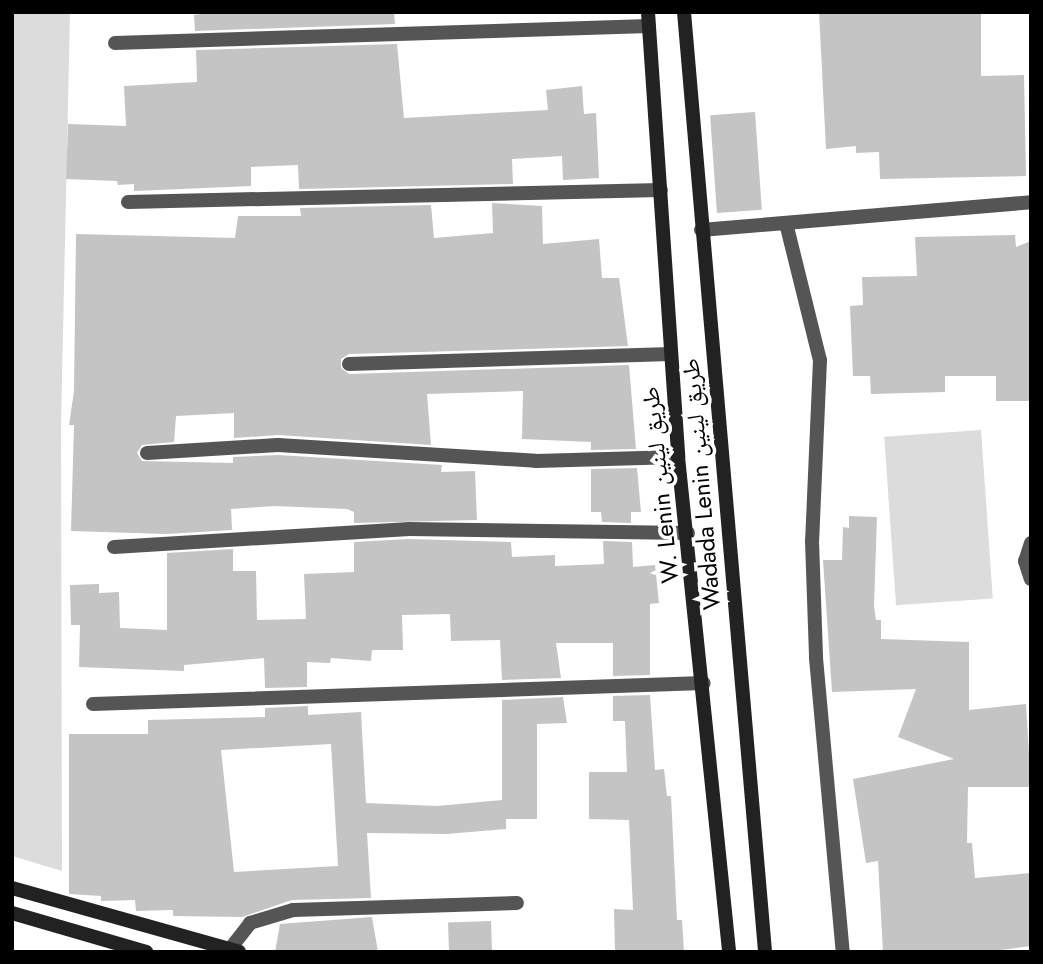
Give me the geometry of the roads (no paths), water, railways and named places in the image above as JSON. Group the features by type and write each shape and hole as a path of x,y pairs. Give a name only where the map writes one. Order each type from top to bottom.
{"main road":[{"name":"Wadada Lenin طريق لينين","path":"684,12 765,952"},
{"name":"W. Lenin طريق لينين","path":"648,19 678,457 704,683 729,952"},
{"path":"12,888 234,951"},
{"path":"12,912 146,952"}],"street":[{"path":"115,43 648,19"},
{"path":"128,202 661,190"},
{"path":"701,230 1031,202"},
{"path":"786,223 820,360 812,541 816,658 843,952"},
{"path":"349,364 671,354"},
{"path":"147,453 278,445 536,461 678,457"},
{"path":"114,547 410,528 688,533"},
{"path":"1031,543 1025,561 1031,579"},
{"path":"93,704 704,683"},
{"path":"234,951 250,923 293,910 517,903"}]}
